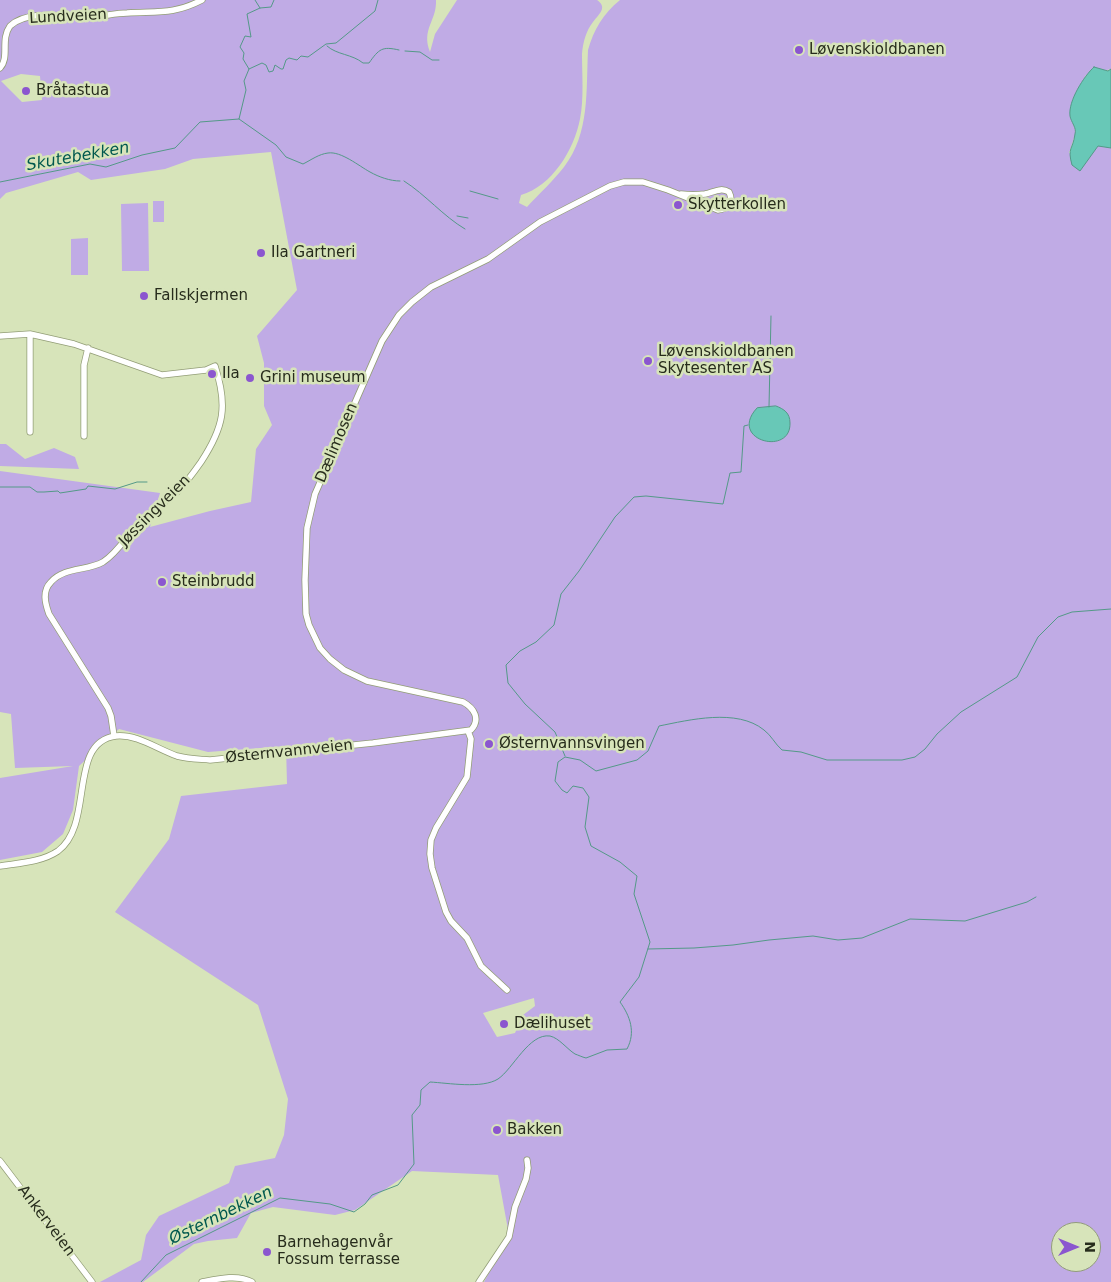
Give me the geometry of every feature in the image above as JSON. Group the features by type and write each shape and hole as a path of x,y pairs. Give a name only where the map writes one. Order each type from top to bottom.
{"street":[{"name":"Lundveien","path":"0,68 4,61 2,39 5,32 10,25 26,18 43,15 90,17 125,13 160,13 178,10 202,0"},
{"name":"Dælimosen","path":"470,730 475,726 476,716 474,710 463,702 356,677 337,665 320,648 309,626 305,602 307,528 315,494 382,341 399,315 431,286 488,259 540,222 610,186 633,181 656,186 720,210 730,204 731,200 729,192 726,190 706,194 680,194"},
{"path":"30,334 30,432"},
{"name":"Jøssingveien","path":"0,336 30,334 88,348 162,375 206,370 215,366 223,393 223,409 219,430 203,459 184,485 138,525 109,558 99,564 57,577 50,583 46,591 45,601 49,614 108,708 114,736"},
{"path":"84,436 84,365 88,348"},
{"name":"Østernvannveien","path":"114,736 131,737 184,758 210,760 281,754 470,730"},
{"path":"470,730 471,739 467,777 436,828 431,840 430,854 432,868 446,912 451,921 467,938 481,966 507,990"},
{"path":"0,866 42,858 58,851 68,841 77,825 88,757 96,746 114,736"},
{"path":"479,1282 509,1237 515,1207 526,1179 527,1160"},
{"name":"Ankerveien","path":"0,1161 92,1282"},
{"path":"202,1282 237,1278 243,1278 252,1282"}],"shaded area":[{"path":"0,0 436,0 436,7 427,37 430,52 435,34 457,0 597,0 601,4 602,9 588,29 582,50 582,103 580,119 573,143 552,175 542,184 521,195 519,203 527,207 560,172 572,154 578,140 585,111 588,50 600,22 620,0 1111,0 1111,69 1086,75 1073,99 1070,115 1076,132 1069,153 1090,155 1098,145 1111,148 1111,1282 484,1282 509,1235 498,1175 412,1171 355,1210 335,1215 273,1207 251,1213 237,1238 194,1244 143,1282 100,1282 141,1260 146,1235 159,1216 229,1183 235,1166 275,1158 284,1135 288,1099 258,1005 115,912 169,839 181,796 287,784 286,746 208,752 119,729 79,766 73,810 63,834 42,852 0,860 0,778 73,766 15,768 11,714 0,712 0,471 160,493 150,527 251,502 256,449 272,425 264,406 264,363 257,336 297,290 271,152 193,159 165,169 91,180 78,172 6,193 0,199","holes":["21,74 40,76 42,100 22,102 1,81","534,998 535,1006 523,1015 515,1033 497,1037 483,1013"]},
{"path":"153,201 164,201 164,222 153,222"},
{"path":"148,203 149,271 122,271 121,204"},
{"path":"88,238 88,275 71,275 71,239"},
{"path":"0,444 6,444 25,459 54,448 75,457 79,469 0,466"}],"water":[{"path":"1094,67 1108,71 1111,69 1111,148 1098,146 1080,171 1072,165 1071,159 1070,152 1075,127 1070,116 1070,110 1074,96"},
{"path":"776,406 788,414 790,423 788,433 781,440 772,442 755,436 750,429 750,419 757,408"}],"waterway":[{"path":"255,0 260,8"},
{"name":"Skutebekken","path":"0,182 90,164 106,167 142,155 175,148 200,122 239,119 246,90 244,81 249,69 243,59 244,53 240,47 245,36 251,37 247,14 260,8 271,7 274,0"},
{"path":"249,69 262,63 266,65 269,72 273,71 275,65 283,69 286,60 289,58 297,60 301,56 308,57 326,44 336,43 375,11 378,0"},
{"path":"327,46 363,63 369,63 381,50 389,48 399,50"},
{"path":"405,51 420,52 432,60 439,60"},
{"path":"239,119 276,145 286,157 303,164 315,157 333,153 344,157 377,176 400,181"},
{"path":"404,181 465,229"},
{"path":"470,191 498,199"},
{"path":"457,216 468,218"},
{"path":"769,407 771,316"},
{"path":"565,756 555,732 525,704 508,683 506,665 520,651 536,642 554,625 561,594 579,571 615,517 634,497 646,496 723,504 730,473 741,472 744,426 748,425"},
{"path":"0,487 30,487 37,492 58,491 60,493 86,489 88,486 115,489 137,482 147,482"},
{"name":"Østernbekken","path":"141,1282 166,1255 280,1198 330,1204 354,1212 365,1204 372,1195 398,1185 414,1164 412,1115 420,1105 421,1090 430,1082 465,1085 491,1082 504,1074 528,1046 542,1037 553,1037 575,1054 586,1058 607,1050 627,1049 630,1043 631,1024 620,1002 639,977 650,942 634,894 637,876 620,862 591,846 585,827 589,797 583,788 573,786 567,793 555,781 558,762 565,757 580,760 596,771 637,760 648,751 659,726 698,719 727,717 753,723 766,732 782,750 801,752 827,760 902,760 915,757 961,712 1017,677 1038,637 1058,617 1072,612 1111,609"},
{"path":"648,949 733,945 813,936 838,940 862,938 910,919 965,921 1027,902 1036,897"}],"place":[{"name":"Løvenskioldbanen","path":"799,50"},
{"name":"Bråtastua","path":"26,91"},
{"name":"Skytterkollen","path":"678,205"},
{"name":"Ila Gartneri","path":"261,253"},
{"name":"Fallskjermen","path":"144,296"},
{"name":"Løvenskioldbanen Skytesenter AS","path":"648,361"},
{"name":"Ila","path":"212,374"},
{"name":"Grini museum","path":"250,378"},
{"name":"Steinbrudd","path":"162,582"},
{"name":"Østernvannsvingen","path":"489,744"},
{"name":"Dælihuset","path":"504,1024"},
{"name":"Bakken","path":"497,1130"},
{"name":"Barnehagenvår Fossum terrasse","path":"267,1252"}]}
